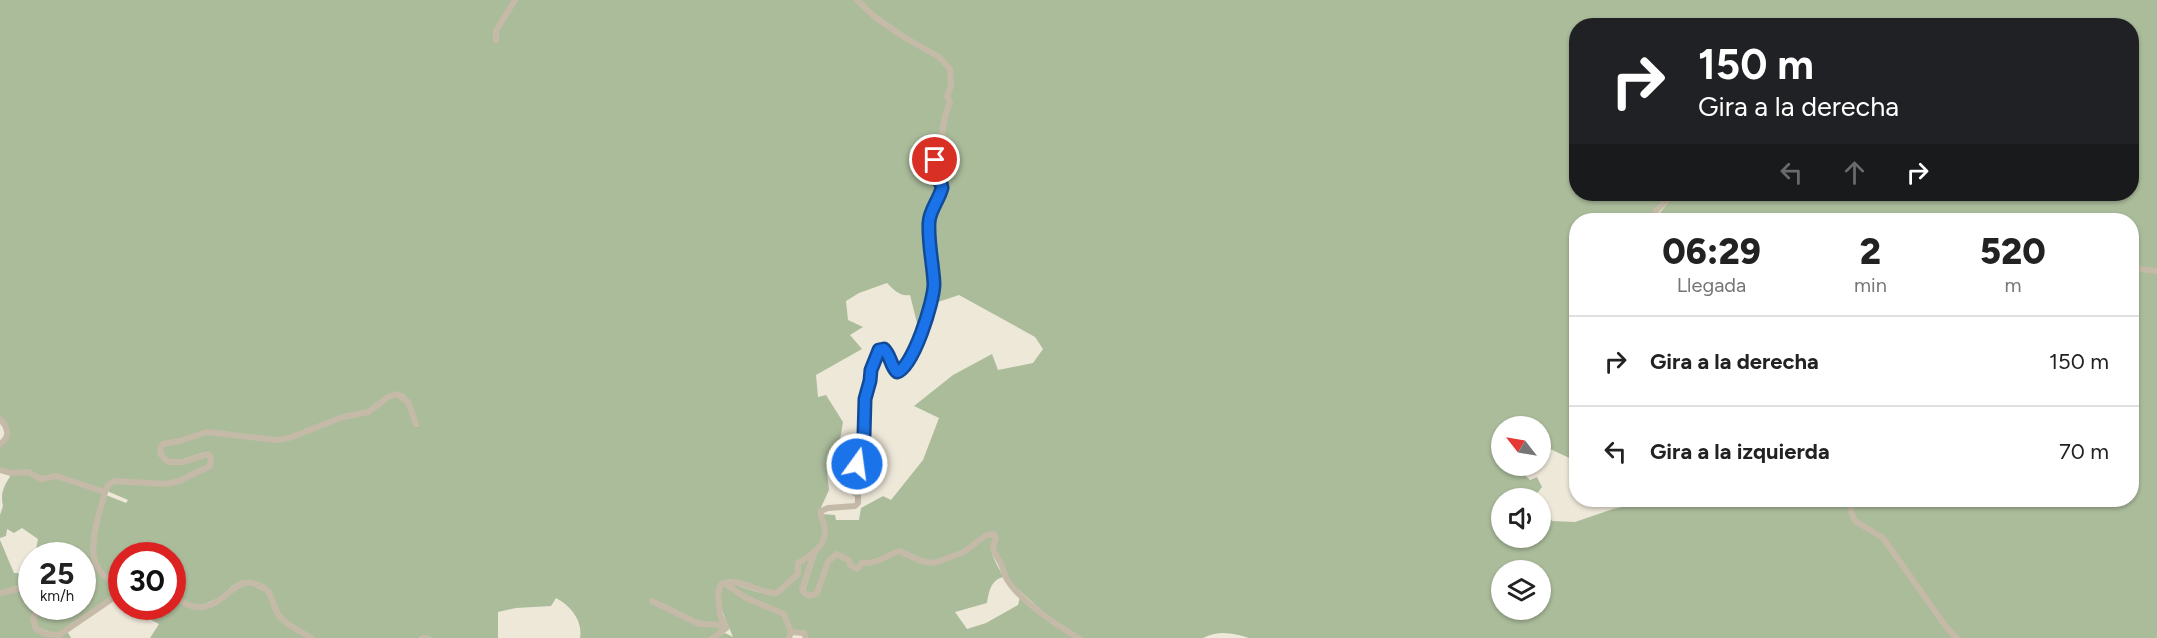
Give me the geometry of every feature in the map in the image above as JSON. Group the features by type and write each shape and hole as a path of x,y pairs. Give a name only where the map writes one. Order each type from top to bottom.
{"street":[{"path":"496,40 496,31 515,0"},
{"path":"857,0 876,18 904,38 939,57 950,69 951,86 947,96 950,102 941,136 947,164 943,166 936,159 934,161 935,177 941,183 942,188 929,220 934,286 930,304 912,356 904,368 897,372 884,349 879,350 875,357 865,399 864,435 856,455 856,465 843,477 847,487 858,495 858,503 855,506 828,508 821,512 824,541 814,554 802,589 810,596 817,593 828,562 836,554 849,560 850,565 857,569 862,563 881,561 899,551 921,561 934,563 964,552 986,535 994,534 996,539 992,544 992,551 1002,564 1008,583 1047,619 1078,638"},
{"path":"1655,213 1666,201"},
{"path":"2139,269 2157,271"},
{"path":"108,579 102,574 93,558 92,543 108,485 114,481 166,484 179,481 210,466 211,457 208,454 184,462 168,462 161,455 160,449 163,444 207,432 276,440 289,438 343,417 368,412 388,397 397,394 408,402 416,424"},
{"path":"0,419 8,434 0,444"},
{"path":"0,470 11,473 27,472 41,478 56,476 105,492"},
{"path":"1851,507 1855,521 1883,538 1947,628 1957,638"},
{"path":"726,628 720,615 718,592 721,584 736,581 765,593 777,593 798,574 798,562 814,554"},
{"path":"186,604 203,607 224,597 233,587 250,582 264,587 269,592 275,609 286,623 311,638"},
{"path":"724,582 746,598 784,614 790,635 804,633 806,638"},
{"path":"0,593 18,588"},
{"path":"652,601 698,623 718,624 726,628"},
{"path":"34,620 36,628 46,634 59,635 81,620"},
{"path":"713,638 726,628"}],"green space":[{"path":"0,0 854,0 862,5 875,20 938,59 949,70 949,86 945,97 948,102 941,133 945,164 937,158 933,161 934,178 940,188 927,220 932,286 919,331 910,295 900,294 887,283 859,293 846,301 848,320 863,327 850,335 862,349 816,375 818,397 826,395 843,422 839,446 827,472 829,490 818,514 822,524 819,545 797,561 796,573 776,591 741,581 720,582 718,604 724,624 700,622 656,601 655,604 695,623 724,629 709,638 580,638 580,626 575,615 556,598 551,606 516,608 498,612 498,638 431,638 425,636 419,638 314,638 287,621 276,608 271,591 251,580 241,581 232,586 223,596 203,605 186,602 186,542 108,542 108,577 100,568 96,557 95,542 106,495 126,503 128,500 107,491 110,486 114,483 166,486 212,467 212,457 208,452 182,460 169,460 164,456 162,449 164,446 207,433 275,442 289,439 343,418 368,414 388,398 397,396 407,403 415,427 419,426 410,401 397,392 387,395 367,411 342,415 289,436 275,438 207,430 179,440 162,443 158,448 159,456 167,463 184,464 203,456 209,458 208,465 166,482 113,479 104,490 57,474 41,477 28,470 11,471 0,468 0,446 9,436 9,428 0,417"},
{"path":"860,0 2157,0 2157,269 2139,267 2139,213 1660,213 1669,201 2139,201 2139,18 1569,18 1569,201 1665,201 1655,213 1569,213 1569,458 1551,449 1551,416 1491,416 1491,476 1526,476 1530,480 1537,477 1542,487 1491,488 1491,548 1551,548 1551,519 1575,522 1622,507 1849,507 1849,512 1882,540 1955,638 1249,638 1226,633 1203,638 1082,638 1049,617 1010,582 994,550 995,533 943,559 926,560 900,549 856,567 836,552 815,592 809,594 805,590 816,555 825,541 822,514 835,515 836,520 859,520 861,508 883,496 891,500 923,460 939,418 914,406 953,375 992,354 998,370 1033,363 1043,349 1035,337 959,295 932,304 930,220 943,190 937,177 936,162 943,168 949,164 943,146 952,68 871,11"},
{"path":"2139,271 2157,273 2157,638 1960,638 1949,627 1884,537 1856,520 1853,507 2139,507"},
{"path":"27,473 41,481 57,478 103,493 91,542 37,542 38,539 22,528 14,533 7,529 6,536 0,538 2,493 11,475"},
{"path":"989,535 994,539 992,553 1003,577 993,583 987,603 955,612 967,629 986,623 1018,605 1020,597 1075,638 808,638 792,630 786,613 746,596 729,583 777,595 789,585 800,564 811,557 800,588 813,597 830,562 836,556 860,567 899,552 934,565"},
{"path":"0,540 14,573 18,573 18,586 0,591"},
{"path":"96,568 108,580 108,598 96,607"},
{"path":"250,584 268,593 273,610 308,638 150,638 159,624 151,620 186,620 186,603 203,609 234,589"},
{"path":"723,585 783,615 789,632 788,638 716,638 725,633 733,637 721,606"},
{"path":"18,591 18,620 34,620 33,623 46,634 67,631 71,638 0,638 0,595"},
{"path":"36,620 77,620 59,633 52,633 38,627"}],"route":[{"path":"857,464 856,455 864,435 865,399 875,357 879,350 884,349 897,372 904,368 912,356 930,304 934,286 929,220 942,188 941,183 935,177 935,160"}]}
